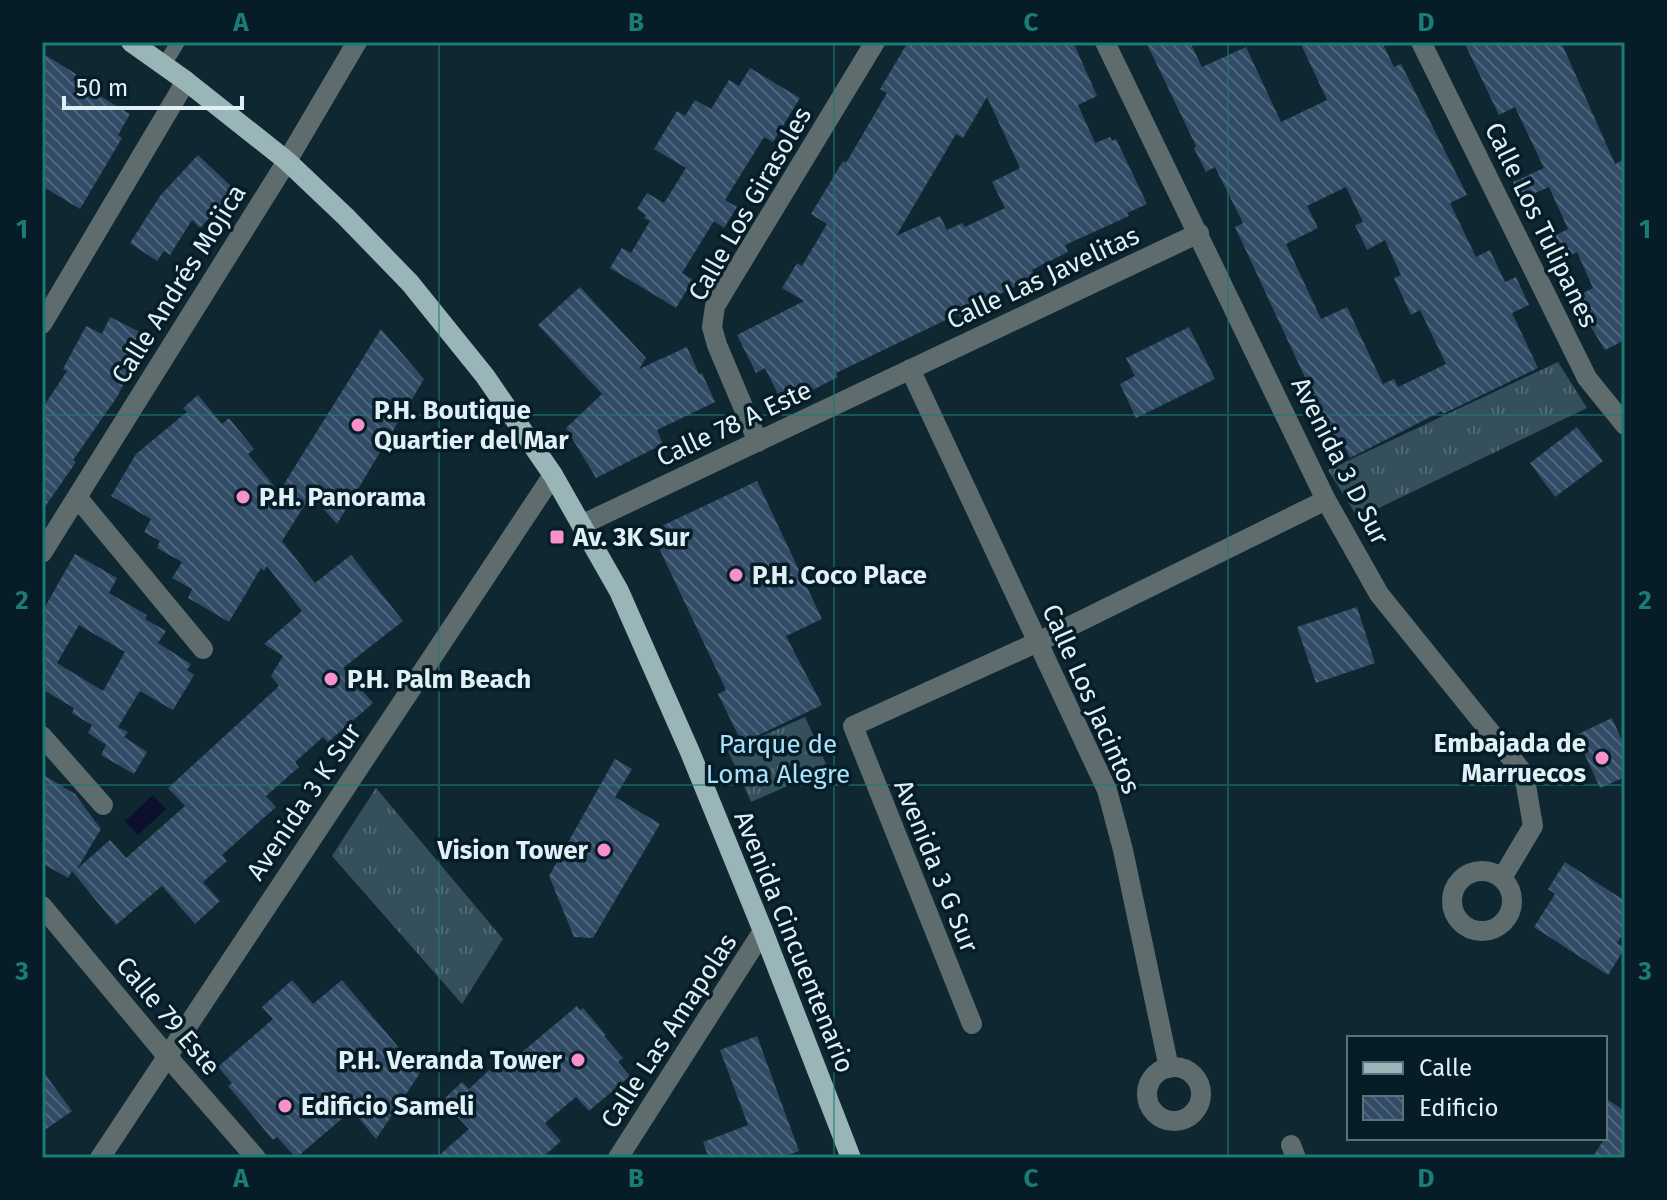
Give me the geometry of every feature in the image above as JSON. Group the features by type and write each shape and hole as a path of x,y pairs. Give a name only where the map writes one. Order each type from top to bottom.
{"main road":[{"name":"Avenida Cincuentenario","path":"131,42 287,161 346,217 410,283 485,376 553,475 619,591 690,752 851,1158"}],"street":[{"name":"Calle Andrés Mojica","path":"42,553 287,161 357,42"},
{"name":"Calle Los Girasoles","path":"758,442 717,345 712,327 715,306 875,42"},
{"name":"Avenida 3 D Sur","path":"1105,42 1326,500 1379,594 1524,774 1533,826 1502,878"},
{"name":"Calle Los Tulipanes","path":"1421,42 1587,378 1625,425"},
{"path":"42,324 186,81"},
{"name":"Calle Las Javelitas","path":"910,369 1199,233"},
{"name":"Calle 78 A Este","path":"581,525 910,369"},
{"name":"Calle Los Jacintos","path":"910,369 1107,790 1123,850 1169,1068"},
{"name":"Avenida 3 K Sur","path":"100,1158 553,475"},
{"path":"77,497 203,649"},
{"path":"1038,642 1326,500"},
{"name":"Avenida 3 G Sur","path":"972,1024 853,726 1038,642"},
{"path":"42,736 103,805"},
{"name":"Calle 79 Este","path":"42,906 256,1158"},
{"name":"Calle Las Amapolas","path":"618,1158 763,931"}],"lane":[{"path":"164,65 178,42"}],"green space":[{"path":"1558,362 1587,408 1358,518 1328,470"},
{"name":"Parque de Loma Alegre","path":"805,717 828,768 751,802 728,751"},
{"path":"376,788 503,939 462,1004 332,856"}],"water":[{"path":"153,795 166,809 138,835 125,821"}],"building":[{"path":"908,42 1073,42 1097,96 1078,105 1095,143 1110,137 1112,141 1116,139 1147,204 1127,213 1129,216 1065,245 1068,252 1032,270 1035,277 981,303 985,311 962,322 958,314 836,373 838,377 801,396 798,391 781,400 765,368 756,373 737,335 804,301 782,288 797,263 802,266 827,224 811,214 843,161 846,163 887,93 880,89","holes":["987,97 1020,168 992,182 1005,208 965,227 962,223 947,230 940,216 896,236 956,134 963,138"]},
{"path":"1146,42 1190,42 1202,67 1246,47 1281,122 1327,100 1300,42 1382,42 1394,67 1401,64 1467,195 1450,203 1476,257 1490,250 1505,282 1516,277 1529,305 1512,313 1538,368 1443,414 1442,411 1350,458 1340,437 1330,442 1311,404 1316,401 1235,227 1243,223 1215,167 1206,172 1194,148 1196,146","holes":["1346,187 1363,222 1355,225 1367,250 1385,240 1401,275 1394,278 1411,315 1420,310 1446,364 1398,387 1394,379 1383,384 1347,307 1321,319 1286,244 1318,228 1307,206"]},
{"path":"1464,42 1561,42 1615,164 1625,159 1625,340 1605,350 1573,298 1593,288 1577,252 1560,260 1550,238 1568,229 1549,187 1521,199 1513,182 1544,168 1515,107 1499,115"},
{"path":"42,53 76,74 73,80 130,114 118,135 122,138 80,209 42,186"},
{"path":"750,68 800,98 773,142 764,137 725,200 737,207 724,228 714,221 682,273 693,280 676,308 610,268 622,248 631,253 650,221 637,209 647,193 664,203 686,168 654,149 677,111 685,116 695,100 711,109 729,80 739,86"},
{"path":"198,155 235,190 200,228 192,220 170,255 164,251 157,261 130,243 160,196"},
{"path":"580,287 646,358 639,369 687,347 715,402 657,430 663,444 596,478 566,428 602,394 538,325"},
{"path":"110,317 148,336 117,397 42,511 42,409 67,371 63,369 86,326 102,334"},
{"path":"1189,327 1215,379 1136,418 1120,384 1135,376 1126,358"},
{"path":"381,329 424,379 337,524 311,495 282,541 315,583 351,555 403,621 343,668 373,703 328,742 323,737 295,762 299,767 266,796 276,807 222,855 227,861 203,882 220,901 195,924 162,886 116,925 72,871 68,878 42,863 42,774 75,794 101,829 77,869 110,840 126,858 185,806 168,788 279,686 271,676 283,656 264,644 302,611 267,566 264,571 261,568 229,622 188,598 192,589 172,578 182,562 157,548 160,541 144,532 151,519 111,496 136,454 187,412 183,408 198,395 222,424 229,418 254,449 248,454 279,492"},
{"path":"1577,427 1603,461 1555,497 1530,463"},
{"name":"P.H. Coco Place","path":"757,481 822,619 786,636 822,705 742,743 718,694 726,690 651,531"},
{"path":"75,554 117,578 109,593 147,615 145,619 166,631 158,643 191,664 187,670 194,675 173,710 140,691 118,727 128,732 124,737 147,752 134,774 101,755 106,745 88,733 92,725 72,713 74,708 42,689 42,612","holes":["79,625 125,652 103,691 57,663"]},
{"path":"1357,607 1375,663 1316,683 1297,627"},
{"path":"1612,718 1625,747 1625,777 1600,788 1576,735"},
{"name":"Vision Tower","path":"615,759 632,769 615,797 660,824 593,938 574,937 549,876"},
{"path":"1565,862 1625,901 1625,931 1617,943 1625,948 1608,975 1534,927 1555,894 1548,889"},
{"path":"292,980 313,1004 342,980 420,1073 376,1139 352,1110 296,1158 277,1137 273,1140 228,1086 232,1083 218,1067 273,1019 262,1007"},
{"path":"577,1006 580,1010 583,1008 606,1035 623,1058 618,1062 630,1076 589,1111 576,1097 545,1123 561,1141 542,1158 436,1158 469,1129 448,1107 451,1105 445,1098 462,1082 469,1089 489,1070 491,1072 500,1064 503,1068"},
{"path":"757,1036 799,1151 780,1158 709,1158 703,1142 748,1125 720,1050"},
{"path":"42,1070 72,1111 42,1132"},
{"path":"1607,1099 1625,1111 1625,1158 1592,1158 1604,1140 1607,1140"}],"place":[{"name":"P.H. Boutique Quartier del Mar","path":"358,425"},
{"name":"P.H. Panorama","path":"243,497"},
{"name":"Av. 3K Sur","path":"557,537"},
{"name":"P.H. Coco Place","path":"736,575"},
{"name":"P.H. Palm Beach","path":"331,679"},
{"name":"Embajada de Marruecos","path":"1602,758"},
{"name":"Vision Tower","path":"604,850"},
{"name":"P.H. Veranda Tower","path":"578,1060"},
{"name":"Edificio Sameli","path":"285,1106"}]}
